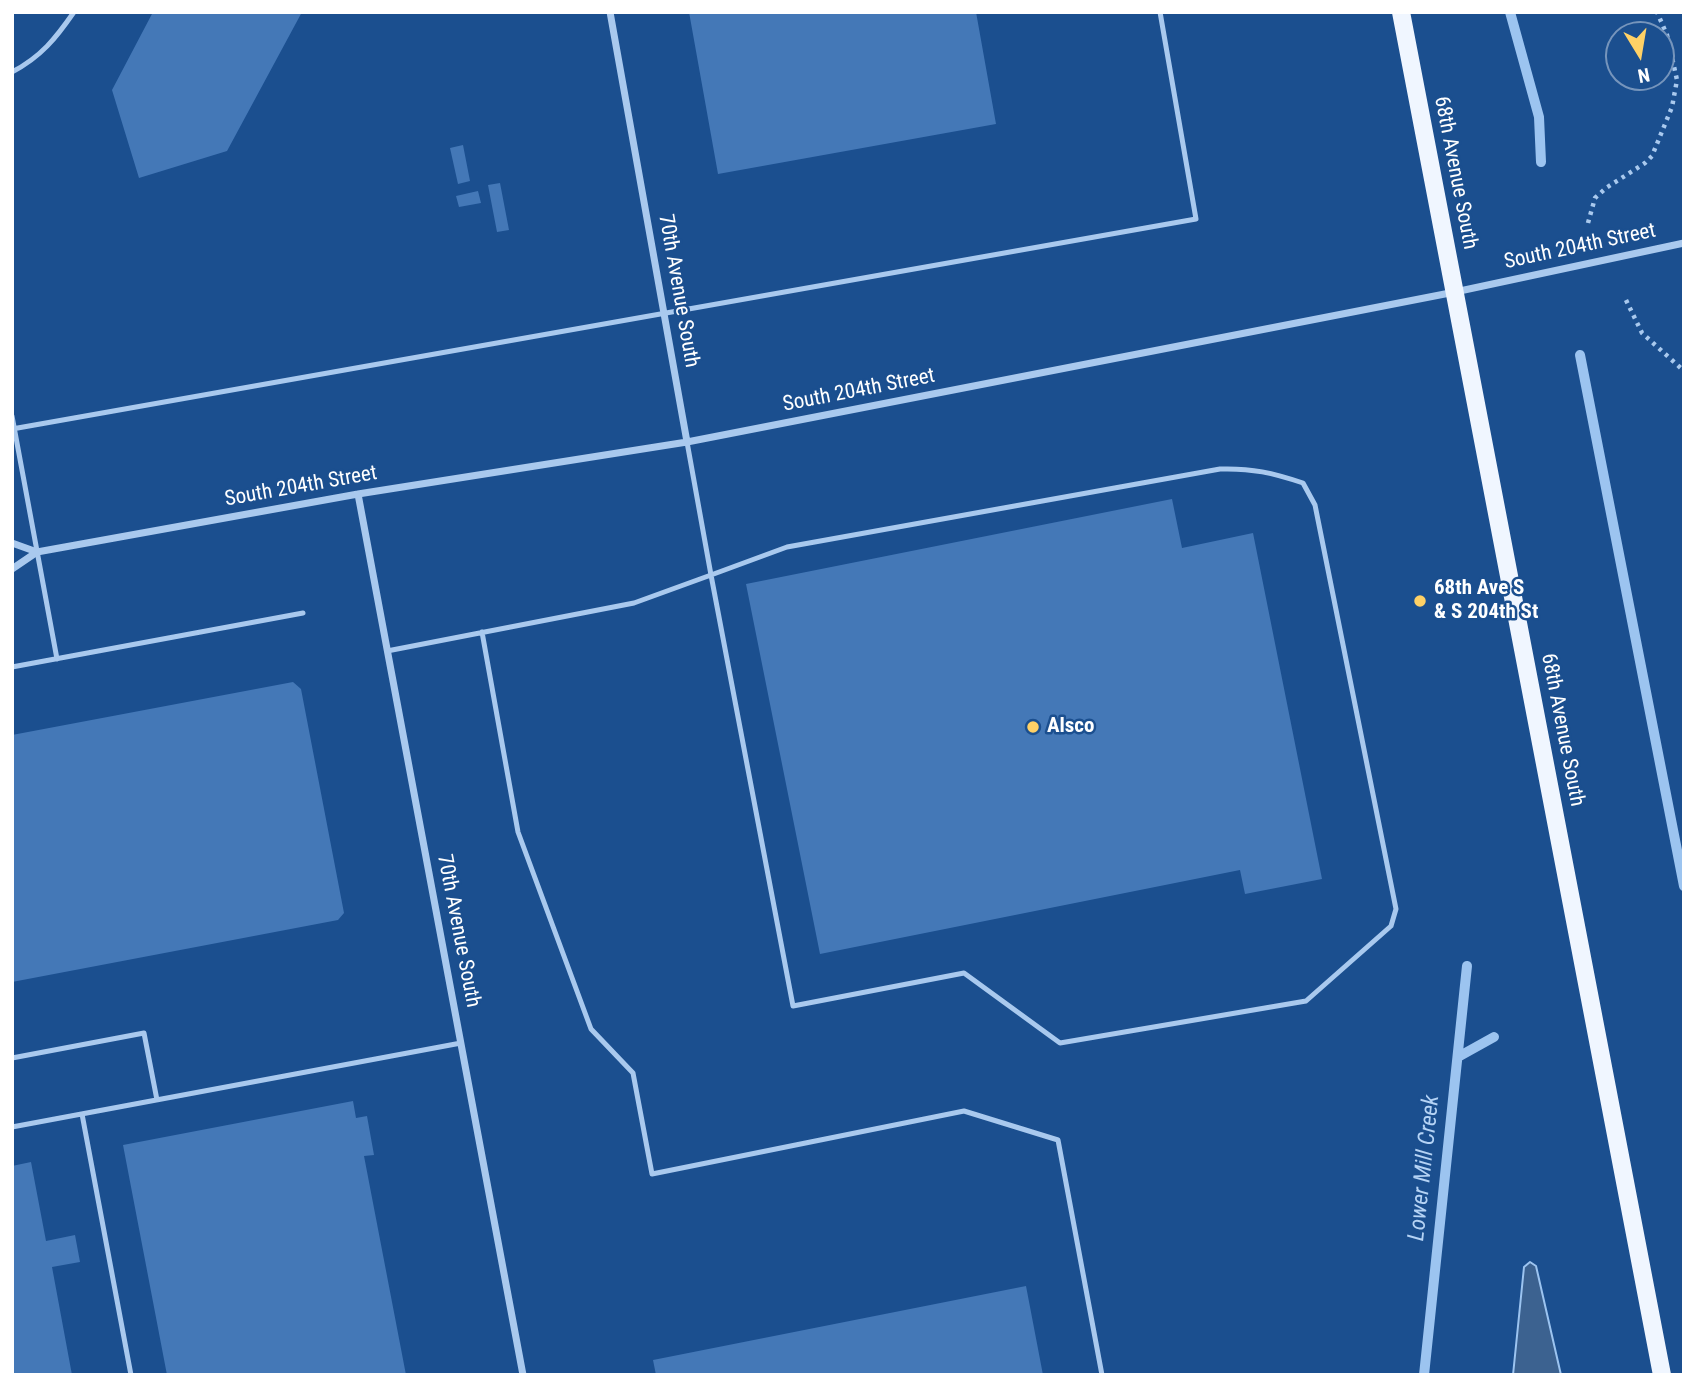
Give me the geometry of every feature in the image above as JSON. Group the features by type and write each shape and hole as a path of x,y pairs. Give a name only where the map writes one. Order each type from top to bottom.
{"main road":[{"name":"68th Avenue South","path":"1401,12 1662,1375"}],"street":[{"name":"70th Avenue South","path":"610,12 687,442"},
{"name":"South 204th Street","path":"12,569 37,552 358,494 687,442 1455,292 1684,243"},
{"name":"70th Avenue South","path":"358,494 523,1375"},
{"path":"12,543 37,552"}],"lane":[{"path":"12,72 26,65 54,41 74,12"},
{"path":"13,429 1196,219 1160,12"},
{"path":"12,416 57,659"},
{"name":"70th Avenue South","path":"687,442 711,575"},
{"path":"387,650 634,603 787,547 1220,469 1247,468 1277,474 1303,482 1315,505 1396,909 1391,926 1306,1001 1060,1043 964,973 793,1006 711,575"},
{"path":"12,667 303,613"},
{"path":"482,632 518,832 591,1029 633,1073 652,1174 964,1111 1059,1140 1102,1375"},
{"path":"12,1058 144,1033 157,1100"},
{"path":"12,1127 461,1043"},
{"path":"82,1114 131,1375"}],"path":[{"path":"1588,223 1595,198 1652,156 1672,107 1677,80 1667,35 1657,12"},
{"path":"1626,300 1642,333 1684,371"}],"water":[{"path":"1530,1262 1536,1266 1561,1375 1513,1375 1524,1267"}],"building":[{"path":"153,12 302,12 227,151 139,178 112,90"},
{"path":"689,12 976,12 996,124 718,174"},
{"path":"463,145 470,181 458,184 450,148"},
{"path":"500,183 509,230 497,232 488,185"},
{"path":"478,191 481,203 459,207 456,196"},
{"name":"Alsco","path":"1172,499 1182,548 1253,533 1322,879 1245,894 1240,870 820,954 746,584"},
{"path":"293,682 301,689 344,913 338,920 12,982 12,735"},
{"path":"353,1101 356,1118 367,1116 374,1155 364,1156 406,1375 167,1375 123,1145"},
{"path":"31,1162 46,1241 75,1235 80,1262 52,1267 72,1375 12,1375 12,1166"},
{"path":"1026,1286 1043,1375 656,1375 653,1360"}],"waterway":[{"path":"1510,12 1539,117 1541,162"},
{"path":"1580,355 1684,886"},
{"name":"Lower Mill Creek","path":"1424,1375 1467,966"},
{"path":"1458,1057 1494,1037"}],"place":[{"name":"68th Ave S & S 204th St","path":"1420,601"},
{"name":"Alsco","path":"1033,727"}]}
